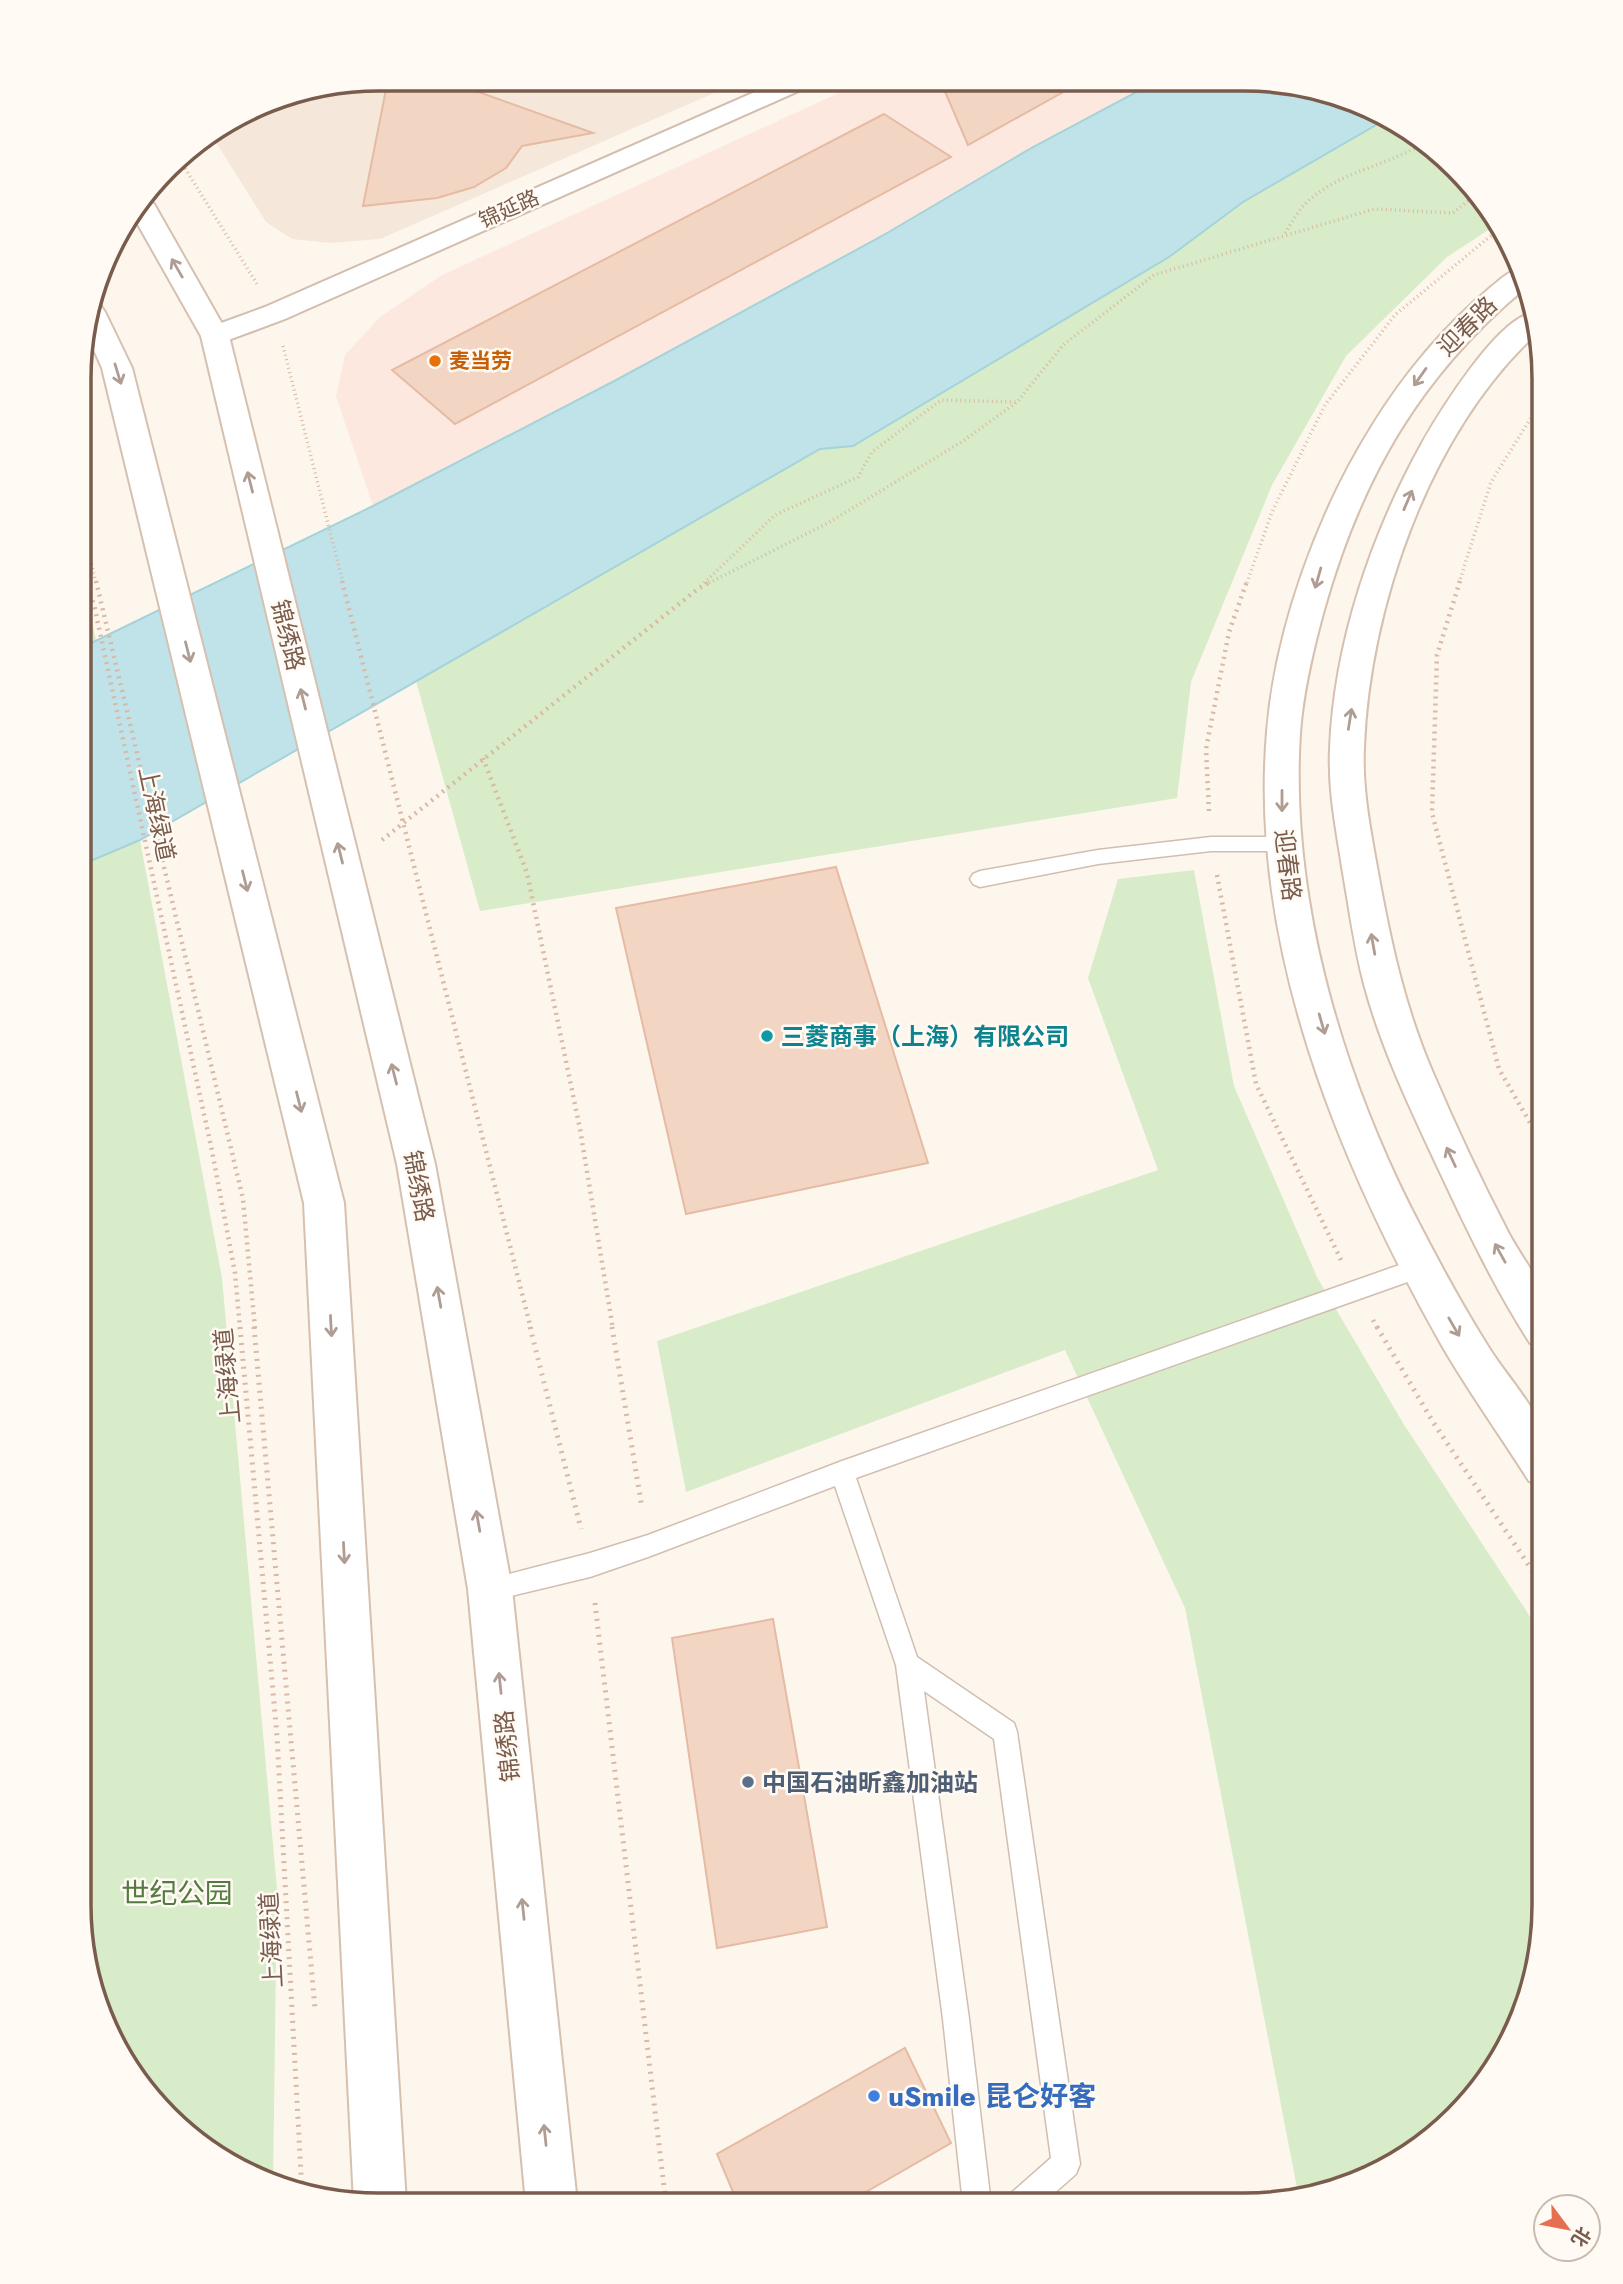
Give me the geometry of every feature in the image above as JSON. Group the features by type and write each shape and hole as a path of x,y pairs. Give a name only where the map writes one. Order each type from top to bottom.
{"main road":[{"name":"锦延路","path":"215,336 275,313 778,91"},
{"name":"锦绣路","path":"145,212 215,336 416,1164 490,1589 551,2193"},
{"name":"迎春路","path":"1515,282 1493,298 1428,365 1372,446 1330,534 1303,630 1283,734 1282,844 1304,963 1328,1046 1362,1144 1457,1332 1532,1448"},
{"path":"97,324 117,368 324,1203 379,2193"},
{"name":"迎春路","path":"1527,327 1473,389 1424,464 1387,551 1363,639 1347,733 1350,812 1376,961 1399,1037 1481,1219 1532,1309"}],"lane":[{"path":"981,879 1123,854 1211,844 1282,844"},
{"path":"490,1589 590,1566 648,1546 842,1472 1422,1267"},
{"path":"842,1472 908,1665 956,2019 976,2193"},
{"path":"908,1665 1005,1732 1066,2164 1033,2193"}],"path":[{"path":"1284,234 1307,202 1340,180 1351,173 1416,149"},
{"path":"699,588 828,523 963,441 1017,402 1063,345 1154,275 1374,209 1453,213 1469,200"},
{"path":"345,874 405,820 699,588 775,515 858,477 872,452 941,401 1017,402"},
{"path":"1532,416 1491,482 1437,655 1432,813 1499,1069 1532,1126"},
{"path":"328,520 590,1566 665,2193"},
{"path":"91,562 243,1199 316,2020"},
{"name":"上海绿道","path":"91,597 209,1138 235,1273 278,1736 301,2182"},
{"path":"483,758 527,873 580,1129 648,1546"}],"shaded area":[{"path":"379,91 719,91 380,239 330,243 292,239 266,222 216,142 252,121 287,106 342,93"},
{"path":"843,91 1138,91 1033,147 882,236 618,379 373,506 336,396 345,355 380,317 442,275"}],"green space":[{"path":"1377,124 1404,140 1448,175 1489,229 1447,257 1346,356 1272,485 1191,682 1177,798 480,911 416,681 821,449 853,446 1169,257 1243,202"},
{"name":"世纪公园","path":"91,617 140,840 222,1278 277,1889 273,2173 235,2154 204,2133 175,2109 151,2080 130,2049 113,2015 93,1942"},
{"path":"1194,870 1234,1086 1317,1277 1403,1423 1532,1620 1530,1942 1510,2015 1483,2065 1448,2109 1434,2121 1404,2144 1371,2163 1336,2178 1297,2188 1185,1608 1065,1350 686,1492 657,1341 1158,1170 1088,978 1118,879"}],"water":[{"path":"1138,91 1281,93 1336,106 1377,124 1243,202 1169,257 853,446 820,449 140,840 91,861 91,643 373,506 618,379 882,236 1033,147"}],"building":[{"path":"386,91 476,91 593,133 522,146 506,168 474,187 437,198 363,206"},
{"path":"945,91 1065,91 968,145"},
{"path":"884,114 951,157 455,424 392,370"},
{"name":"三菱商事（上海）有限公司","path":"836,867 928,1163 686,1214 616,908"},
{"name":"中国石油昕鑫加油站","path":"773,1619 827,1927 717,1948 672,1638"},
{"name":"uSmile 昆仑好客","path":"905,2048 951,2143 864,2193 733,2193 717,2154"}],"place":[{"name":"麦当劳","path":"435,361"},
{"name":"三菱商事（上海）有限公司","path":"767,1036"},
{"name":"中国石油昕鑫加油站","path":"748,1782"},
{"name":"uSmile 昆仑好客","path":"874,2096"}]}
